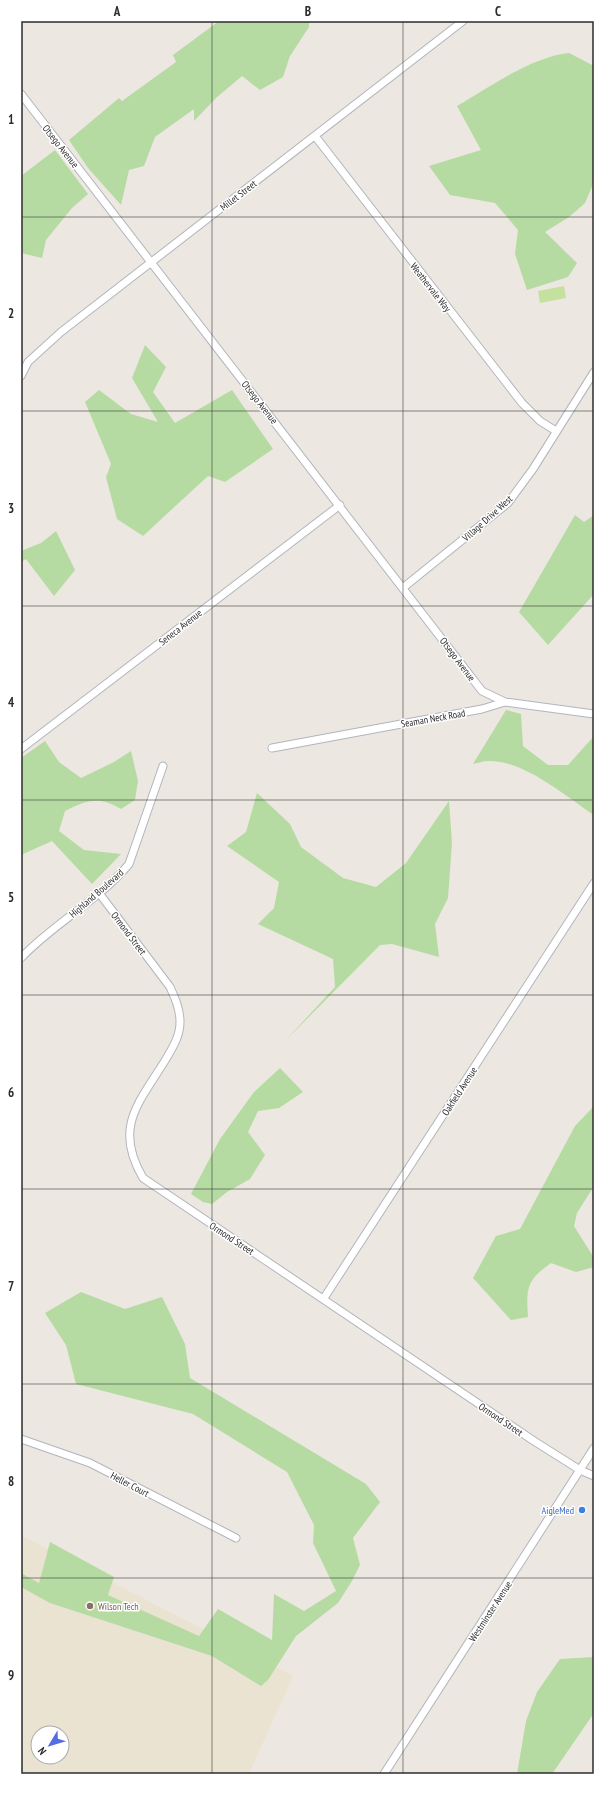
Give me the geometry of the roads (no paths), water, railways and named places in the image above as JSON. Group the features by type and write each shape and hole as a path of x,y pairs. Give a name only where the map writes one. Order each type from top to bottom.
{"street":[{"name":"Millet Street","path":"21,376 28,362 41,348 462,21"},
{"name":"Otsego Avenue","path":"21,94 340,505 482,691 505,702"},
{"name":"Weathervale Way","path":"315,136 522,403 540,421 556,431"},
{"name":"Village Drive West","path":"404,588 508,502 534,469 556,431 594,372"},
{"name":"Seneca Avenue","path":"21,749 340,505"},
{"name":"Seaman Neck Road","path":"272,748 482,709 505,702 594,714"},
{"name":"Highland Boulevard","path":"21,958 34,944 99,894 118,877 129,864 163,766"},
{"name":"Oakfield Avenue","path":"324,1298 594,883"},
{"name":"Ormond Street","path":"99,894 170,987 178,1004 180,1023 177,1039 134,1112 129,1129 130,1147 136,1166 143,1178 156,1189 324,1298 580,1470 594,1476"},
{"name":"Heller Court","path":"21,1439 90,1463 236,1538"},
{"name":"Westminster Avenue","path":"384,1774 594,1448"}],"place":[{"name":"AigleMed","path":"582,1510"},
{"name":"Wilson Tech","path":"90,1606"}]}
